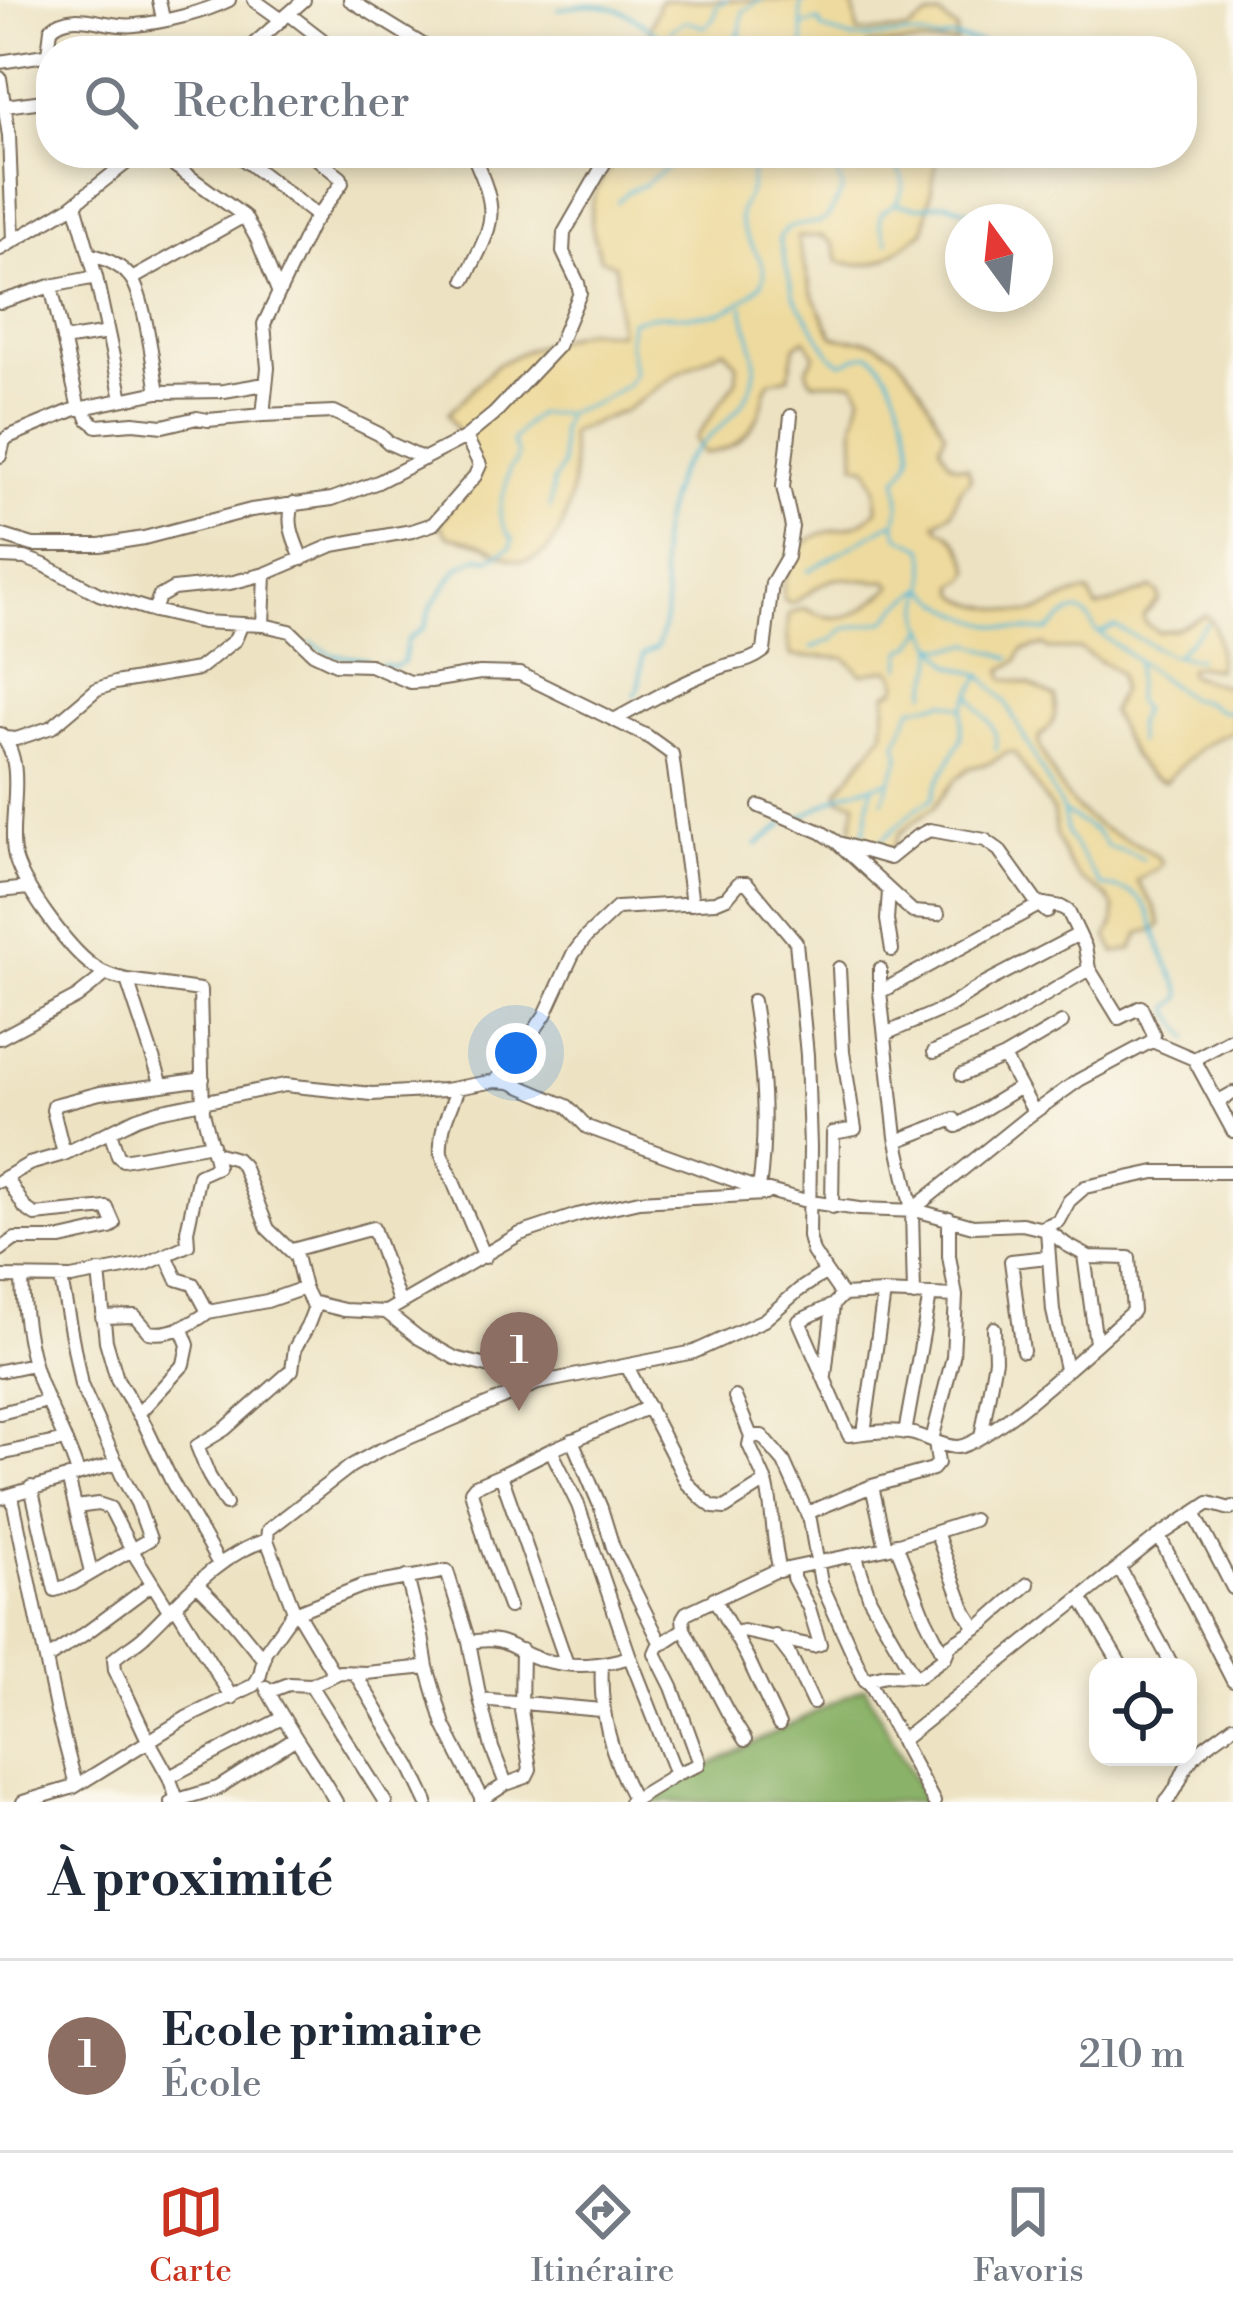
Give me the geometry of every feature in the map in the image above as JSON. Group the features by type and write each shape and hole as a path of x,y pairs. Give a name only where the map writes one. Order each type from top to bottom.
{"street":[{"path":"159,0 163,19"},
{"path":"51,36 60,21 134,26 229,0"},
{"path":"254,0 314,36"},
{"path":"265,36 304,0"},
{"path":"350,0 409,36"},
{"path":"0,62 36,56"},
{"path":"0,78 6,209 13,240"},
{"path":"4,111 36,104"},
{"path":"0,249 75,204 120,168"},
{"path":"178,168 244,216 278,291"},
{"path":"255,168 317,216"},
{"path":"263,415 268,368 263,324 317,216 342,183 329,168"},
{"path":"465,279 491,221 479,168"},
{"path":"0,535 33,545 100,545 251,510 332,499 466,437 558,346 580,293 563,252 564,233 601,168"},
{"path":"75,204 108,333 120,424"},
{"path":"132,279 244,216"},
{"path":"90,254 106,259 132,279 158,392"},
{"path":"0,302 96,277"},
{"path":"51,286 81,408 97,426 334,412 424,459"},
{"path":"63,340 108,333"},
{"path":"0,456 8,437 81,408 158,392 224,391 265,384"},
{"path":"196,391 201,418"},
{"path":"614,720 676,687 725,665 751,661 764,651 772,583 787,556 792,527 783,487 791,416"},
{"path":"154,610 159,597 173,589 230,584 333,545 433,524 480,465 466,437"},
{"path":"294,503 290,522 302,560"},
{"path":"25,559 33,545"},
{"path":"0,556 25,559 99,594 154,610 202,622 263,625 294,633 314,653 336,664 370,664 410,682 480,673 520,674 647,736 672,754 692,904"},
{"path":"263,625 265,574"},
{"path":"0,1277 61,1280 146,1264 189,1244 187,1231 198,1178 217,1168 202,1102 200,990 106,974 85,959 28,888 14,851 15,784 3,736 16,739 52,727 97,689 115,682 198,669 235,640 241,626"},
{"path":"759,806 838,843 914,912 938,914"},
{"path":"838,843 890,858 930,830 985,840 999,850 1043,907"},
{"path":"495,1081 545,1015 573,954 617,908 715,902 739,883 746,883 796,942 807,1055 808,1237 838,1300 824,1379"},
{"path":"0,891 28,888"},
{"path":"889,891 892,950"},
{"path":"880,992 1043,907 1061,907 1068,911 1085,946 1089,969 1119,1018 1142,1007 1154,1035 1152,1041 1079,1080 1034,1112 912,1210"},
{"path":"885,1034 948,1007 1078,934"},
{"path":"832,1207 833,1133 855,1129 843,1052 838,968"},
{"path":"880,969 897,1141 912,1210 914,1294"},
{"path":"934,1052 1002,1022 1089,969"},
{"path":"0,1038 77,997 106,974"},
{"path":"127,980 162,1085"},
{"path":"754,1001 765,1085 759,1189"},
{"path":"962,1075 1062,1023"},
{"path":"1194,1059 1233,1038"},
{"path":"1152,1041 1194,1059 1233,1131"},
{"path":"1004,1057 1034,1112"},
{"path":"64,1154 54,1105 100,1093 202,1079"},
{"path":"0,1250 15,1239 70,1238 110,1228 114,1224 106,1208 35,1215 3,1179 158,1111 285,1085 371,1094 495,1081 509,1082 567,1106 587,1127 759,1189 832,1207 912,1210 974,1226 1022,1224 1044,1229 1084,1255 1129,1258 1133,1311 1002,1424 965,1445 953,1447 905,1433 849,1435 799,1321 838,1300 884,1293 956,1297"},
{"path":"897,1141 954,1119 957,1126 1020,1087"},
{"path":"458,1088 442,1126 441,1153 485,1257"},
{"path":"1217,1102 1233,1093"},
{"path":"110,1132 123,1160 214,1149 239,1162 268,1229 298,1260 311,1302 344,1310 386,1312 520,1234 616,1205 778,1193"},
{"path":"1044,1229 1058,1220 1084,1187 1155,1172 1233,1172"},
{"path":"807,1513 872,1486 933,1469 938,1462 933,1441 953,1358 956,1297 949,1219"},
{"path":"292,1250 373,1228 400,1304"},
{"path":"1044,1229 1053,1312 1066,1369"},
{"path":"166,1255 177,1280 193,1284 208,1312"},
{"path":"1084,1255 1096,1343"},
{"path":"1023,1351 1011,1261 1048,1257"},
{"path":"99,1272 102,1317 119,1383 219,1564"},
{"path":"334,1674 296,1613 267,1540 272,1526 378,1451 513,1392 684,1355 764,1320 826,1272"},
{"path":"22,1279 33,1364 65,1440 92,1572"},
{"path":"31,1487 53,1589 66,1587 150,1538 81,1385 61,1280"},
{"path":"102,1317 135,1316 153,1334 181,1327 208,1312 267,1301 304,1288"},
{"path":"864,1433 884,1293"},
{"path":"905,1433 930,1295"},
{"path":"226,1504 197,1446 225,1429 292,1370 295,1348 316,1304"},
{"path":"386,1312 455,1358 500,1369 529,1370 555,1381"},
{"path":"138,1414 184,1364 188,1345 181,1327"},
{"path":"981,1437 995,1360 994,1328"},
{"path":"0,1371 33,1364"},
{"path":"627,1366 687,1483 713,1507 725,1508 766,1482"},
{"path":"734,1633 820,1644 808,1608 773,1544 766,1482 748,1445 751,1436 735,1396"},
{"path":"0,1413 47,1401"},
{"path":"508,1606 473,1487 649,1407"},
{"path":"751,1436 762,1436 776,1452 807,1513 821,1583 865,1680 934,1802"},
{"path":"0,1454 65,1440"},
{"path":"572,1440 613,1546 660,1645"},
{"path":"551,1450 578,1504 676,1774"},
{"path":"76,1786 6,1497 117,1463"},
{"path":"501,1475 567,1664"},
{"path":"872,1486 891,1546 945,1657"},
{"path":"902,1741 1160,1536 1209,1503 1233,1507"},
{"path":"76,1508 98,1504 110,1508 152,1584 232,1698"},
{"path":"1194,1514 1233,1588"},
{"path":"745,1740 684,1629 684,1615 786,1569 891,1546 973,1520"},
{"path":"937,1532 976,1628"},
{"path":"1160,1536 1233,1681"},
{"path":"267,1540 244,1547 219,1564 143,1638 113,1660 169,1777 175,1801 213,1791 296,1738"},
{"path":"855,1554 870,1599 913,1674"},
{"path":"1119,1567 1168,1658"},
{"path":"26,1802 76,1786 194,1714 254,1685 267,1649 296,1613 354,1588 445,1570 506,1784"},
{"path":"407,1577 444,1725 486,1800 506,1784 526,1777 530,1769 521,1702 522,1650"},
{"path":"46,1659 152,1584"},
{"path":"197,1584 264,1660"},
{"path":"865,1680 919,1676 945,1657 950,1645 1028,1584"},
{"path":"714,1598 779,1725"},
{"path":"1081,1598 1117,1658"},
{"path":"602,1665 601,1710 632,1801 698,1765 656,1653 684,1629"},
{"path":"775,1636 813,1703"},
{"path":"469,1642 498,1640 542,1660 567,1664 602,1665 630,1657"},
{"path":"268,1691 310,1684 334,1674 427,1667"},
{"path":"355,1673 427,1802"},
{"path":"260,1676 336,1802"},
{"path":"310,1684 385,1802"},
{"path":"480,1699 601,1710"},
{"path":"169,1777 282,1718"},
{"path":"1197,1753 1233,1726"},
{"path":"1166,1802 1178,1789 1186,1766"}],"green space":[{"path":"865,1687 926,1802 636,1802"}],"sand":[{"path":"660,0 848,0 858,33 908,30 928,17 941,16 957,30 957,36 648,36"},
{"path":"610,168 935,168 924,231 885,259 866,264 839,262 834,245 823,236 797,237 812,293 833,336 872,342 896,356 945,432 940,446 945,455 953,464 967,467 971,478 959,491 952,512 936,523 956,540 971,571 956,585 958,594 982,605 1027,612 1082,593 1089,593 1097,608 1152,588 1159,600 1143,616 1145,623 1158,632 1206,615 1216,633 1217,669 1196,666 1188,669 1189,675 1233,689 1233,733 1204,746 1165,782 1139,764 1111,712 1121,689 1119,673 1080,649 1044,645 1022,650 1017,661 1002,670 1004,679 1029,684 1055,697 1053,720 1039,737 1039,745 1075,806 1097,825 1162,861 1137,881 1161,924 1140,933 1132,949 1115,953 1107,937 1114,908 1067,861 1053,812 1014,752 969,768 934,807 900,833 892,851 864,846 850,837 856,802 840,799 838,791 883,734 887,693 898,683 889,669 862,674 845,658 791,656 789,614 804,608 830,617 851,615 892,586 887,581 841,578 791,604 784,600 786,576 812,538 855,525 877,509 868,467 855,464 854,425 861,395 854,382 809,378 806,369 815,355 805,339 795,346 789,377 768,385 752,427 722,450 703,453 695,439 736,381 737,364 724,349 626,410 570,433 573,471 567,513 554,541 534,559 511,559 448,536 439,525 476,464 448,414 495,366 526,350 587,330 619,333 615,265 600,258 592,226 592,202"}],"waterway":[{"path":"670,36 673,28 687,21 704,27 715,16 716,6 727,0"},
{"path":"740,36 743,11 761,0"},
{"path":"803,36 800,8 804,0"},
{"path":"558,9 614,8 660,36"},
{"path":"803,25 819,21 823,30 844,36"},
{"path":"737,36 739,32"},
{"path":"652,36 656,35"},
{"path":"895,36 914,36"},
{"path":"617,202 667,168"},
{"path":"381,664 394,667 403,662 407,640 424,628 432,605 458,568 510,548 513,540 501,521 500,505 517,457 512,442 526,423 538,414 566,413 594,404 627,385 634,374 631,321 709,315 738,304 761,285 764,269 740,215 751,185 750,168"},
{"path":"834,168 843,188 827,218 787,228 779,238 794,297 832,357 842,363 870,355 878,360 899,400 911,453 897,479 900,503 895,525 899,536 924,548 926,588 966,615 1014,629 1047,631 1078,611 1095,630 1190,699 1228,712 1233,706"},
{"path":"896,168 903,183 895,204 950,204"},
{"path":"888,243 880,225 881,213 893,205"},
{"path":"634,696 643,654 657,647 665,618 660,538 674,482 691,454 730,418 750,388 755,362 743,306"},
{"path":"550,508 553,482 562,466 560,432 566,413"},
{"path":"808,571 895,521"},
{"path":"812,648 844,629 886,621 923,589"},
{"path":"925,590 922,622 936,646 951,665 981,675 1005,701 1063,811 1067,834 1101,886 1128,892 1143,903 1181,992 1171,1012 1189,1038"},
{"path":"1175,656 1207,623"},
{"path":"1101,632 1115,626 1169,655 1198,659"},
{"path":"901,668 903,650 926,627"},
{"path":"311,643 334,655 366,659"},
{"path":"926,693 936,646 972,644 1010,658"},
{"path":"1137,663 1135,700 1142,709 1136,724 1138,742"},
{"path":"883,801 900,756 897,742 912,708 945,702 963,708 981,675"},
{"path":"971,695 991,724 996,750"},
{"path":"881,841 933,798 961,739 963,708"},
{"path":"799,818 845,793 889,781"},
{"path":"862,835 873,786"},
{"path":"1064,812 1096,832 1108,847 1143,859"},
{"path":"757,845 784,824"}],"place":[{"name":"Ecole primaire","path":"519,1411"}]}
